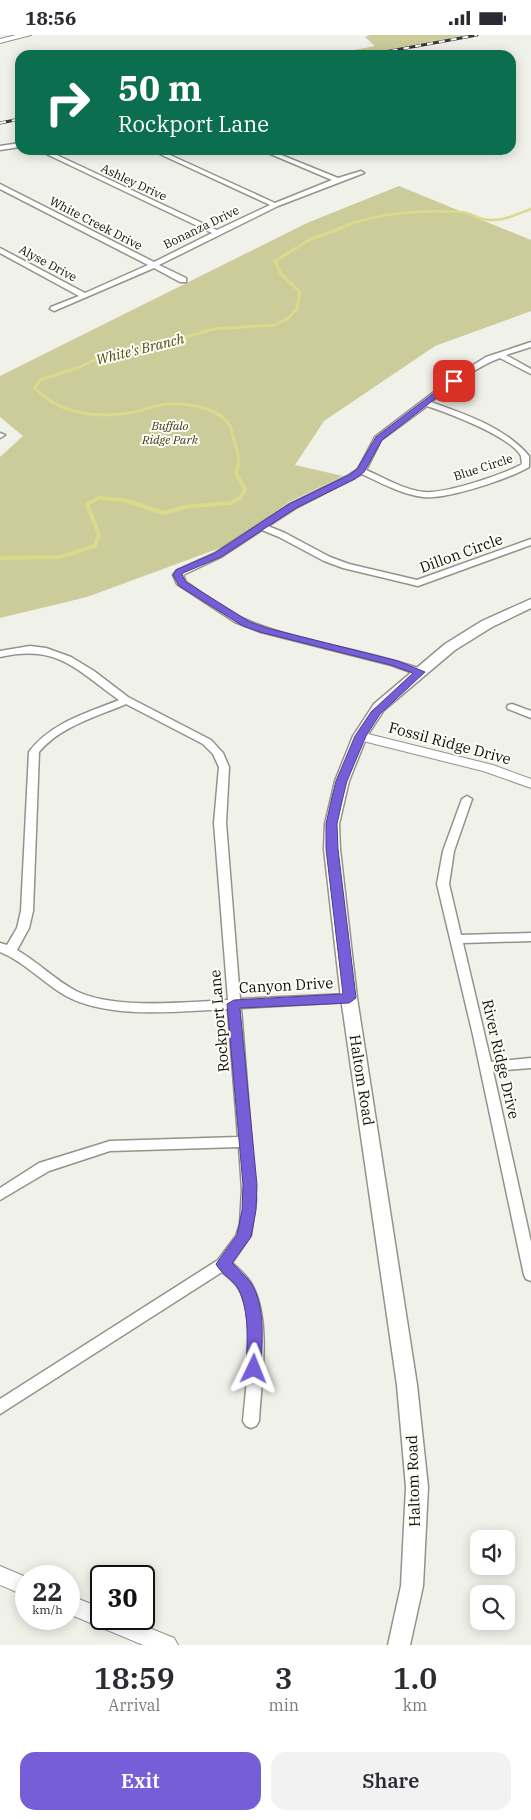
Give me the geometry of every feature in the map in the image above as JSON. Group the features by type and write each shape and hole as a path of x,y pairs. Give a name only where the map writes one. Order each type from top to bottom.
{"main road":[{"path":"0,41 28,35"},
{"name":"Haltom Road","path":"398,1645 412,1586 417,1487 407,1385 349,998 332,849 332,824 342,781 360,736 379,707 450,647 488,624 531,603"}],"street":[{"path":"0,148 15,146"},
{"name":"Ashley Drive","path":"52,155 218,233"},
{"path":"165,155 275,205"},
{"path":"276,155 338,180"},
{"name":"Bonanza Drive","path":"54,309 153,265 275,205 361,173"},
{"name":"White Creek Drive","path":"0,186 182,280"},
{"name":"Alyse Drive","path":"0,251 85,296"},
{"path":"420,672 395,663 246,624 182,584 178,575 180,571 218,555 293,506 344,482 361,471 378,439 426,403 476,366 531,344"},
{"path":"500,355 531,372"},
{"name":"Blue Circle","path":"361,471 410,493 429,495 506,475 526,465 525,456 509,442 457,413 426,403"},
{"name":"Dillon Circle","path":"261,527 282,535 327,559 346,566 418,583 531,542"},
{"name":"Rockport Lane","path":"0,654 24,649 62,655 83,667 126,700 207,743 218,753 224,767 220,823 250,1185 249,1210 244,1237 223,1264 0,1407"},
{"path":"5,949 23,928 27,911 34,753 39,744 57,731 126,700"},
{"path":"512,707 531,715"},
{"name":"Fossil Ridge Drive","path":"360,736 488,768 531,784"},
{"name":"River Ridge Drive","path":"467,799 449,844 444,865 443,884 486,1067 526,1219 531,1275"},
{"path":"456,939 531,937"},
{"name":"Canyon Drive","path":"5,949 34,966 59,987 97,1003 128,1007 349,998"},
{"path":"486,1067 531,1063"},
{"path":"0,1195 44,1167 110,1146 151,1143 245,1142"},
{"path":"223,1264 245,1286 252,1307 255,1333 251,1421"},
{"path":"0,1575 15,1582"},
{"path":"131,1630 167,1645"}],"green space":[{"path":"370,35 466,35 386,50 354,50 375,46 365,37"},
{"name":"Buffalo Ridge Park","path":"399,186 531,240 531,311 435,346 324,421 295,465 343,476 289,502 228,545 87,597 0,618 0,457 23,436 0,417 0,376 307,223"}],"waterway":[{"name":"White's Branch","path":"345,226 359,221 402,213 431,211 461,212 483,219 495,220 507,218 531,209"},
{"name":"White's Branch","path":"238,465 238,455 231,427 218,414 210,410 183,404 167,404 121,414 94,415 81,413 56,404 35,388 40,380 77,368 113,352 170,342 213,329 275,325 287,319 297,309 300,292 281,274 275,261 311,239 349,225"},
{"name":"White's Branch","path":"0,558 60,557 95,546 99,535 87,504 99,498 124,500 164,513 185,507 230,503 240,498 245,490 236,473 238,465"}],"railway":[{"path":"395,50 477,35"},
{"path":"0,123 15,120"}],"route":[{"path":"254,1369 255,1333 252,1307 245,1286 223,1264 244,1237 249,1210 250,1185 234,1004 349,998 332,849 332,824 337,797 360,736 379,707 420,672 395,663 246,624 182,584 178,575 180,571 191,568 218,555 242,541 293,506 344,482 361,471 378,439 454,381"}]}
